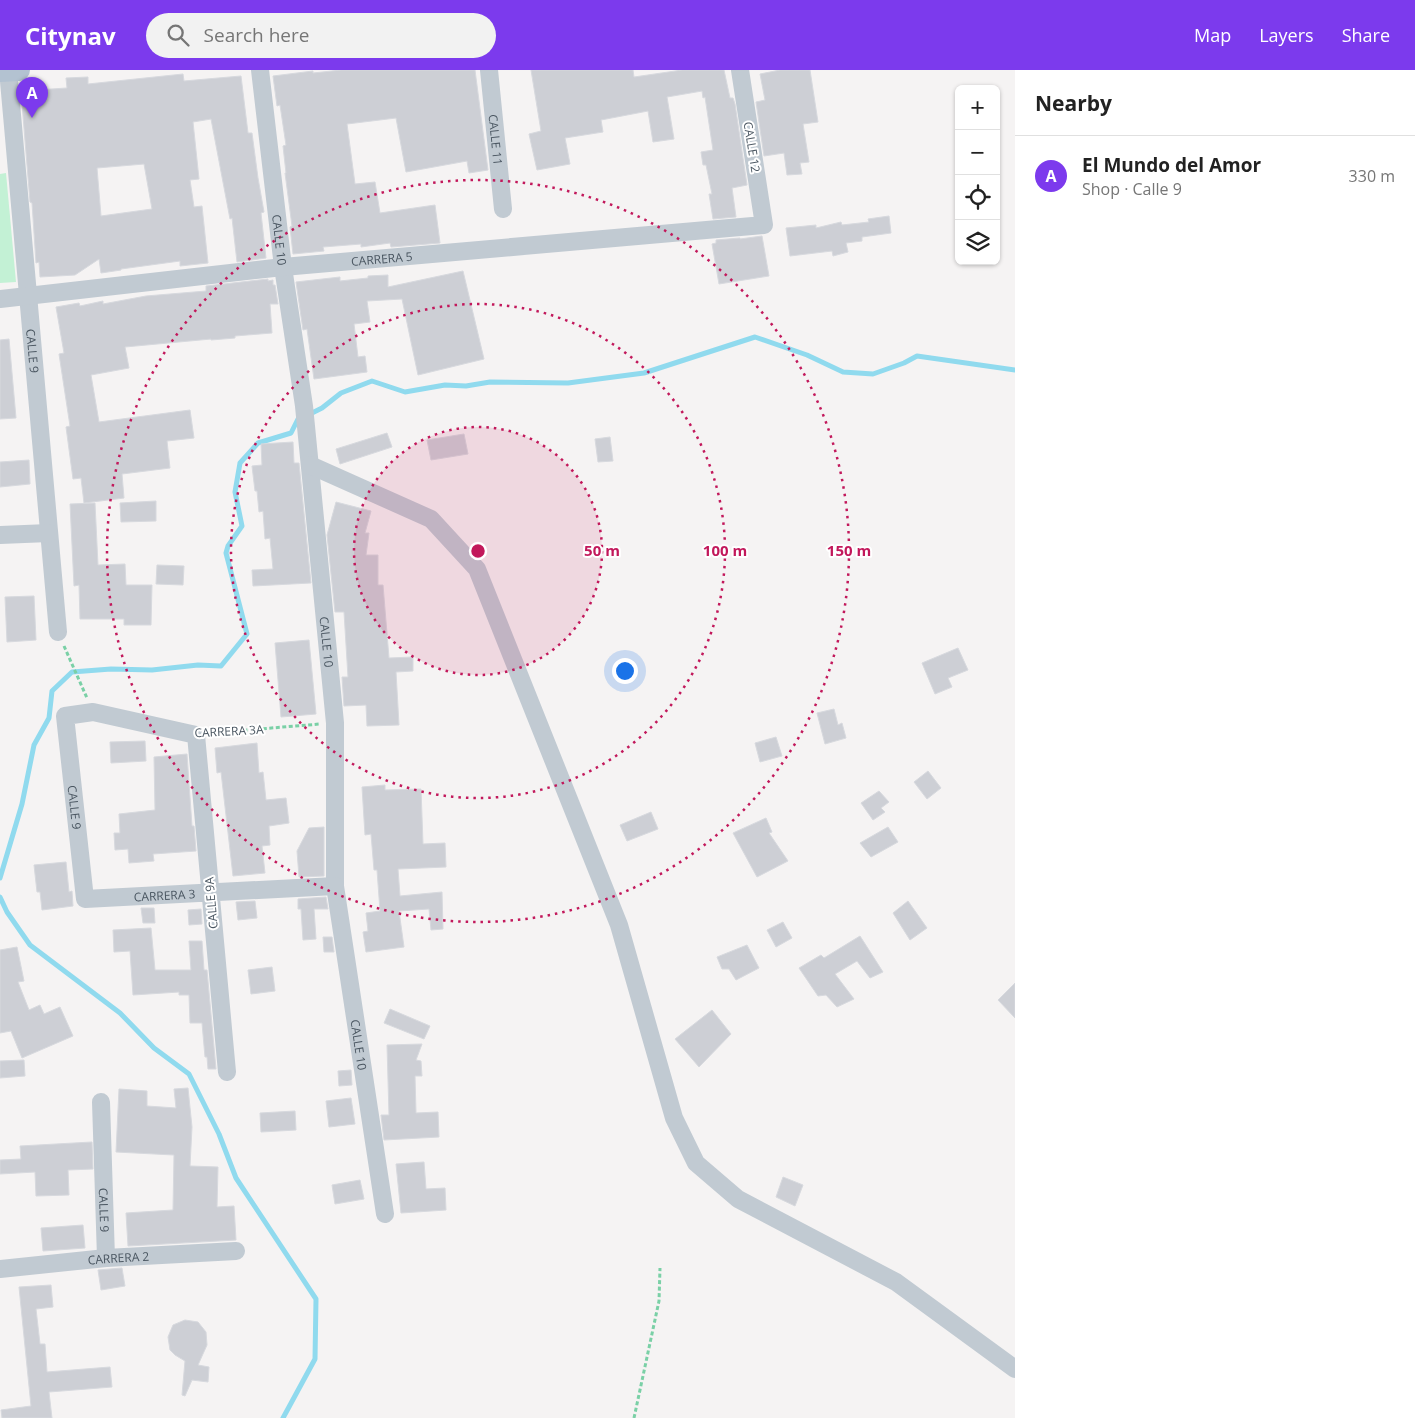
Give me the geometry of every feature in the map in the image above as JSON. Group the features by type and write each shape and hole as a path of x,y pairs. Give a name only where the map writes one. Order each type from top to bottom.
{"street":[{"name":"CALLE 10","path":"260,70 283,267 307,432 335,723 335,886 384,1214"},
{"name":"CALLE 11","path":"489,70 503,209"},
{"name":"CALLE 12","path":"740,70 764,225"},
{"name":"CALLE 9","path":"9,71 58,632"},
{"name":"CARRERA 5","path":"0,299 283,267 764,225"},
{"path":"310,465 431,520 477,569 619,925 674,1118 696,1164 738,1199 896,1282 1015,1369"},
{"path":"0,535 49,533"},
{"name":"CARRERA 3A","path":"65,716 93,712 196,735"},
{"name":"CALLE 9","path":"65,716 85,899"},
{"name":"CALLE 9A","path":"196,735 226,1072"},
{"name":"CARRERA 3","path":"85,899 335,886"},
{"name":"CALLE 9","path":"101,1102 106,1258"},
{"name":"CARRERA 2","path":"0,1269 106,1258 236,1251"}],"path":[{"path":"58,632 93,712"},
{"name":"CARRERA 3A","path":"196,735 335,723"},
{"path":"634,1418 659,1302 660,1268"}],"green space":[{"path":"6,173 16,282 0,283 0,174"}],"building":[{"path":"341,70 475,70 488,170 469,173 467,161 406,172 396,118 347,124 355,184 375,182 380,213 435,205 440,243 391,247 390,243 361,247 361,244 323,247 324,251 293,254 290,227 292,226 283,146 286,145 280,105 277,106 273,76"},
{"path":"531,70 633,70 634,77 682,70 724,70 730,98 733,98 735,104 747,185 732,188 736,217 713,219 709,194 712,194 706,165 703,165 701,152 713,150 705,97 703,98 702,91 667,97 674,139 653,142 648,111 601,120 603,132 565,138 570,164 537,170 529,134 541,131"},
{"path":"780,70 810,70 818,122 803,124 809,162 800,163 802,174 787,175 784,153 764,156 756,102 765,100 760,74"},
{"path":"183,74 184,81 241,76 248,133 252,133 264,212 261,213 266,258 237,262 232,218 230,219 211,119 193,122 199,179 190,180 194,207 202,206 208,263 180,266 180,261 101,273 99,259 75,275 40,277 39,262 36,263 21,91 67,88 66,78 88,77 88,84","holes":["144,164 152,209 101,216 97,168"]},
{"path":"889,216 891,233 862,237 862,241 846,243 848,252 833,256 832,251 790,256 786,228 816,225 816,228 841,222 842,225 869,222 868,219"},
{"path":"762,236 769,276 719,284 712,244 716,243 716,240"},
{"path":"463,271 484,359 418,375 402,299 367,301 370,322 354,324 358,357 365,356 367,372 314,379 307,329 303,330 296,282 340,277 340,281 388,275 388,287"},
{"path":"268,279 268,281 273,280 273,285 275,285 278,304 270,304 272,333 125,347 129,368 91,375 99,422 190,410 194,438 167,441 170,468 122,474 124,498 84,503 81,478 73,479 66,427 70,426 59,354 64,353 56,307 79,303 80,306 103,301 103,304 146,296 206,291 206,286"},
{"path":"9,339 16,418 0,419 0,340"},
{"path":"387,433 392,447 340,464 336,449"},
{"path":"464,434 468,454 431,460 427,440"},
{"path":"610,437 613,461 598,462 595,439"},
{"path":"293,442 294,463 299,463 311,583 253,586 252,570 273,569 270,538 265,539 263,511 259,512 252,466 262,465 261,444"},
{"path":"29,460 30,484 0,487 0,462"},
{"path":"156,501 156,521 121,522 120,503"},
{"path":"336,502 371,511 365,533 369,533 366,555 378,555 378,585 383,585 389,658 413,657 413,671 396,672 399,725 367,726 366,705 344,706 342,677 348,677 344,612 335,612 327,535"},
{"path":"95,503 98,565 125,564 126,585 152,585 151,625 124,625 124,619 80,619 79,585 74,586 70,504"},
{"path":"157,565 184,566 183,585 156,584"},
{"path":"34,596 36,640 7,642 5,597"},
{"path":"309,640 316,714 281,717 275,643"},
{"path":"958,648 968,670 948,678 952,687 935,694 922,663"},
{"path":"834,709 838,725 842,723 846,738 825,744 817,713"},
{"path":"776,737 782,756 760,762 755,743"},
{"path":"145,741 146,761 111,763 110,742"},
{"path":"257,743 259,773 263,772 266,800 286,798 289,823 269,826 270,845 262,846 265,873 233,876 221,772 217,773 215,748"},
{"path":"187,754 192,826 194,826 196,851 153,854 154,861 129,863 128,849 115,850 114,833 120,833 119,814 155,810 154,757"},
{"path":"928,771 941,788 927,799 914,782"},
{"path":"385,785 385,790 421,789 423,844 445,843 446,867 398,869 400,896 442,892 443,929 431,930 429,909 399,911 404,947 366,952 363,932 368,931 366,913 380,911 377,870 374,870 371,834 365,835 362,787"},
{"path":"879,791 889,802 881,808 885,812 873,820 861,803"},
{"path":"651,812 658,829 627,841 620,825"},
{"path":"766,818 772,832 769,833 788,861 757,877 733,833"},
{"path":"324,827 324,876 299,877 297,851 309,828"},
{"path":"888,827 898,842 871,857 860,843"},
{"path":"66,862 69,892 72,891 73,906 42,910 40,892 37,892 34,865"},
{"path":"326,897 328,909 314,909 316,939 303,940 301,909 298,909 298,899"},
{"path":"255,901 257,918 238,920 236,902"},
{"path":"908,901 927,928 910,940 893,913"},
{"path":"141,908 154,908 155,923 143,923"},
{"path":"201,909 202,924 189,925 188,910"},
{"path":"783,922 792,938 776,947 767,930"},
{"path":"151,928 155,970 191,970 189,941 202,941 204,970 207,970 216,1069 208,1069 202,1023 190,1023 189,995 179,995 179,992 133,995 130,951 114,952 113,930"},
{"path":"860,936 883,972 870,978 857,961 835,974 854,999 837,1007 826,995 818,996 799,968 821,955 824,958"},
{"path":"323,937 332,937 334,952 324,952"},
{"path":"747,945 759,968 736,980 729,969 722,969 717,957"},
{"path":"17,947 24,981 18,982 29,1010 40,1005 44,1014 60,1007 73,1036 22,1058 11,1031 0,1033 0,950"},
{"path":"272,967 275,991 251,994 248,970"},
{"path":"1015,983 1015,1018 998,1000"},
{"path":"390,1009 430,1026 424,1039 384,1023"},
{"path":"712,1010 731,1034 699,1067 675,1039"},
{"path":"422,1044 416,1060 421,1061 422,1076 415,1076 416,1113 438,1112 439,1137 384,1140 381,1115 389,1115 387,1045"},
{"path":"24,1060 25,1076 0,1078 0,1061"},
{"path":"351,1070 352,1085 339,1086 338,1071"},
{"path":"188,1088 192,1127 190,1166 218,1167 217,1207 234,1206 236,1240 128,1246 126,1213 173,1210 174,1155 116,1152 119,1089 147,1091 147,1106 176,1108 174,1089"},
{"path":"351,1098 355,1124 329,1127 326,1101"},
{"path":"295,1111 296,1130 261,1132 260,1113"},
{"path":"92,1142 93,1169 68,1170 69,1195 36,1196 35,1172 0,1174 0,1160 21,1159 20,1146"},
{"path":"424,1162 426,1189 445,1188 446,1210 401,1213 396,1164"},
{"path":"783,1177 803,1185 795,1206 776,1197"},
{"path":"360,1180 364,1199 335,1204 332,1185"},
{"path":"83,1225 85,1248 43,1251 41,1228"},
{"path":"122,1268 125,1286 101,1290 98,1270"},
{"path":"51,1285 53,1307 36,1309 40,1344 45,1344 47,1372 110,1367 112,1387 49,1392 52,1418 2,1418 1,1410 31,1406 19,1287"},
{"path":"185,1320 198,1322 206,1332 207,1345 198,1365 209,1367 208,1382 192,1380 185,1396 182,1395 185,1361 170,1350 168,1337 173,1325"}],"waterway":[{"path":"308,415 322,408 341,393 372,381 405,392 445,385 466,386 490,382 568,383 644,373 755,337 807,355 843,372 873,374 904,363 917,356 1015,370"},
{"path":"0,878 22,804 34,745 49,718 52,691 72,672 111,669 152,670 198,665 221,666 247,634 226,553 228,546 242,526 235,492 240,463 258,443 291,433 300,418"},
{"path":"0,897 7,912 30,945 120,1013 154,1048 189,1074 219,1134 236,1178 316,1299 315,1359 283,1418"}],"place":[{"name":"El Mundo del Amor","path":"32,118"}]}
